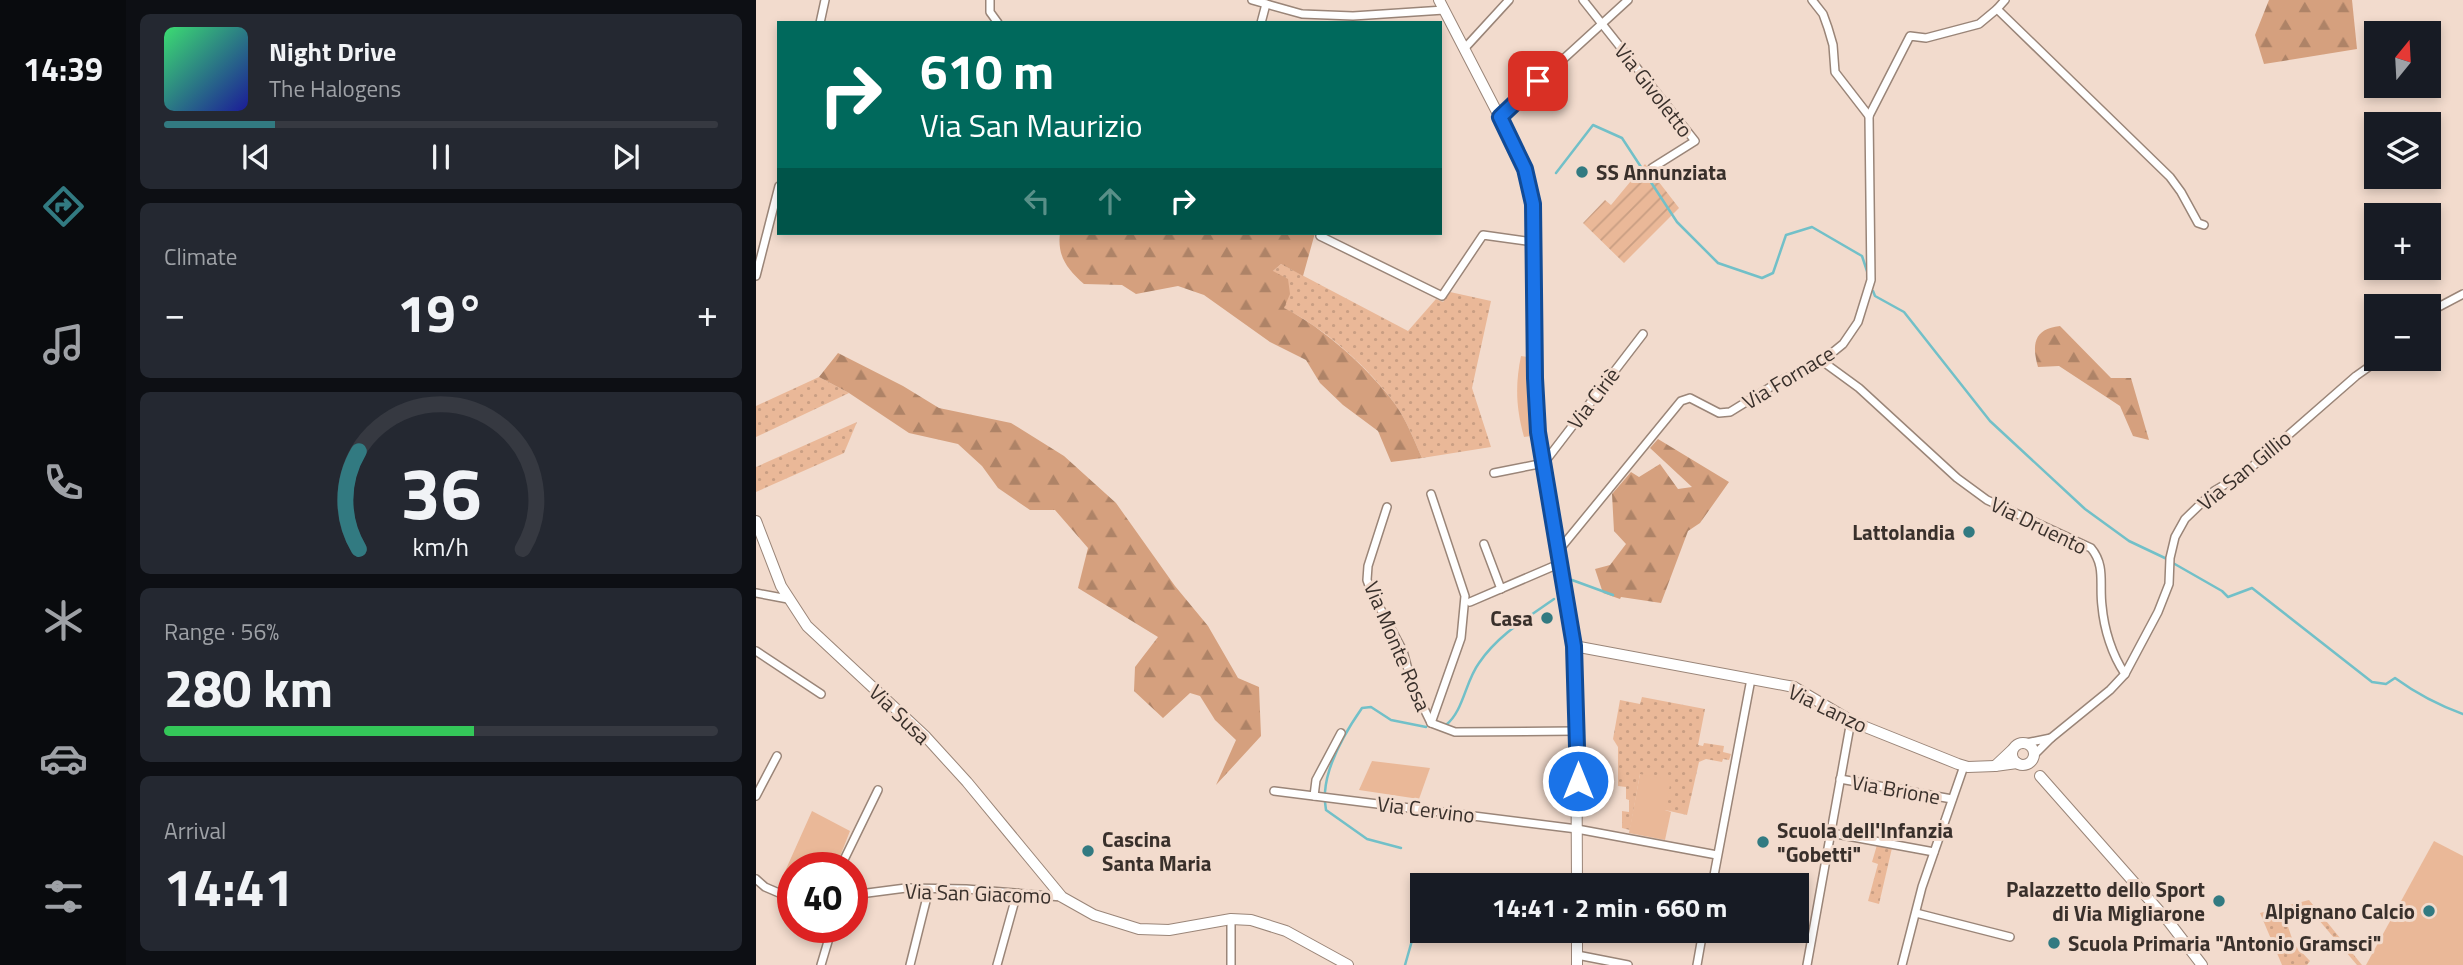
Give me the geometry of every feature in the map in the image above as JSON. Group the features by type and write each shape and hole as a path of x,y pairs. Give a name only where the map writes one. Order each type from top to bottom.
{"street":[{"path":"820,21 825,0"},
{"path":"990,0 990,12 997,21"},
{"path":"1252,0 1302,14 1341,16 1444,10"},
{"path":"1438,0 1500,117 1525,169 1531,188 1534,216 1538,432 1574,646 1577,873"},
{"path":"1464,49 1509,0"},
{"name":"Via Givoletto","path":"1583,0 1695,141 1652,168"},
{"path":"1500,117 1628,0"},
{"path":"1812,0 1823,15 1828,28 1833,45 1835,72 1869,116"},
{"name":"Via Fornace","path":"1559,550 1681,401 1690,398 1719,413 1730,412 1782,380 1822,360 1843,344 1858,322 1871,281 1869,116 1910,36 1926,38 1979,24 2005,0"},
{"path":"1262,21 1266,4"},
{"path":"1997,9 2170,177 2198,223 2204,225"},
{"path":"756,276 777,194"},
{"path":"1320,236 1442,296 1483,234 1533,242"},
{"path":"2441,306 2463,294"},
{"name":"Via Ciriè","path":"1544,463 1643,334"},
{"name":"Via Druento","path":"1822,360 1858,388 1957,478 1987,500 2091,548 2101,564 2101,604 2105,622 2117,662 2125,674"},
{"name":"Via San Gillio","path":"2027,760 2110,690 2125,674 2158,612 2169,584 2170,558 2175,537 2185,519 2214,491 2246,472 2364,371"},
{"path":"1494,473 1544,463"},
{"path":"1430,723 1461,638 1465,609 1465,596 1431,494"},
{"name":"Via Monte Rosa","path":"1387,507 1368,566 1367,580 1403,651 1412,684 1430,723 1455,732 1577,731"},
{"name":"Via Susa","path":"756,521 788,599 819,639 891,703 947,761 1062,897"},
{"path":"1484,544 1501,589"},
{"path":"1470,602 1561,563"},
{"path":"756,593 788,599"},
{"name":"Via Lanzo","path":"1574,646 1798,689 1853,722 1964,766 1995,766 2027,760"},
{"path":"756,651 821,694"},
{"path":"1714,873 1751,679"},
{"path":"1807,965 1850,726 1853,722"},
{"path":"1314,796 1316,780 1341,733"},
{"path":"1995,766 2019,743 2051,738"},
{"path":"2026,743 2033,750 2027,760"},
{"path":"2012,750 2012,756 2027,760 2169,922 2202,965"},
{"path":"756,796 777,756"},
{"path":"1902,965 1934,852 1964,766"},
{"name":"Via Brione","path":"1840,779 1952,799"},
{"path":"848,852 878,790"},
{"name":"Via Cervino","path":"1274,791 1577,829 1717,855"},
{"path":"1831,833 1934,852"},
{"path":"756,879 777,892"},
{"path":"910,965 929,888"},
{"name":"Via San Giacomo","path":"868,892 929,888 1062,897"},
{"path":"998,965 1017,893"},
{"path":"1062,897 1094,915 1139,929 1169,930 1231,919 1251,920 1277,927 1348,965"},
{"path":"1916,913 2010,937"},
{"path":"1231,919 1231,965"},
{"path":"821,965 828,943"},
{"path":"1696,965 1701,943"},
{"path":"1577,960 1628,965"}],"shaded area":[{"path":"1645,164 1679,208 1624,263 1583,223 1605,200 1611,205"},
{"path":"1281,264 1408,331 1436,299 1443,302 1450,292 1491,301 1472,388 1491,447 1422,458 1399,410 1373,377 1329,337 1283,308 1272,272"},
{"path":"1521,356 1528,357 1531,436 1524,437 1517,396"},
{"path":"819,377 849,393 756,437 756,406"},
{"path":"857,422 844,453 756,492 756,467"},
{"path":"1642,697 1705,709 1698,745 1703,746 1704,743 1724,746 1723,752 1731,754 1729,760 1723,759 1722,762 1706,759 1699,762 1687,815 1665,810 1640,774 1630,830 1622,828 1622,811 1629,812 1629,800 1626,799 1626,787 1618,786 1618,747 1613,739 1620,700 1640,704"},
{"path":"1372,761 1430,768 1419,799 1359,790"},
{"path":"1640,774 1671,780 1665,810 1671,812 1665,840 1629,833"},
{"path":"812,811 850,831 842,852 794,852"},
{"name":"Alpignano Calcio","path":"2434,841 2463,856 2463,965 2366,965"},
{"path":"1877,845 1892,848 1879,904 1868,901 1878,864 1872,862"},
{"path":"2309,900 2362,965 2357,965 2318,919 2304,908 2286,921 2294,944 2310,961 2307,965 2282,965 2260,913"}],"green space":[{"path":"2269,0 2352,0 2357,49 2264,64 2255,35"},
{"path":"1060,235 1314,235 1303,276 1281,264 1273,271 1288,279 1290,294 1284,308 1329,337 1372,377 1399,410 1422,458 1391,462 1378,431 1343,405 1320,383 1306,360 1270,342 1204,295 1178,286 1136,294 1122,285 1084,284 1064,262"},
{"path":"2060,326 2111,378 2131,378 2149,440 2133,436 2120,406 2059,366 2038,367 2035,352 2037,339 2044,331"},
{"path":"838,353 903,386 939,408 1011,423 1064,456 1116,503 1175,586 1208,626 1238,678 1259,687 1261,736 1216,785 1236,740 1215,720 1200,696 1190,693 1163,718 1134,691 1135,667 1158,637 1078,588 1088,548 1055,510 1030,510 998,488 982,466 958,444 909,433 849,393 819,377"},
{"path":"1658,439 1729,482 1700,523 1688,531 1661,603 1620,599 1603,593 1595,569 1610,565 1626,544 1614,531 1612,494 1631,472 1639,477 1660,464 1678,489 1692,487 1650,448"}],"waterway":[{"path":"1556,173 1593,125 1622,138 1677,222 1718,263 1762,278 1773,273 1786,235 1812,227 1862,256 1868,274"},
{"path":"1873,291 1875,296 1904,312 1990,421 2085,509 2129,541 2167,559"},
{"path":"2173,563 2228,597 2252,588 2372,682 2386,684 2395,678 2428,699 2463,714"},
{"path":"1572,580 1613,595"},
{"path":"1446,725 1457,712 1474,671 1487,653 1514,628 1554,599"},
{"path":"1325,792 1333,759 1362,708 1371,707 1391,720 1426,727"},
{"path":"1325,802 1326,810 1367,839 1401,848"},
{"path":"1405,965 1411,943"}],"place":[{"name":"SS Annunziata","path":"1582,172"},
{"name":"Lattolandia","path":"1969,532"},
{"name":"Casa","path":"1547,618"},
{"name":"Scuola dell'Infanzia \"Gobetti\"","path":"1763,842"},
{"name":"Cascina Santa Maria","path":"1088,851"},
{"name":"Palazzetto dello Sport di Via Migliarone","path":"2219,901"},
{"name":"Alpignano Calcio","path":"2429,911"},
{"name":"Scuola Primaria \"Antonio Gramsci\"","path":"2054,943"}],"route":[{"path":"1538,81 1500,117 1525,169 1533,204 1538,432 1574,646 1578,781"}]}
